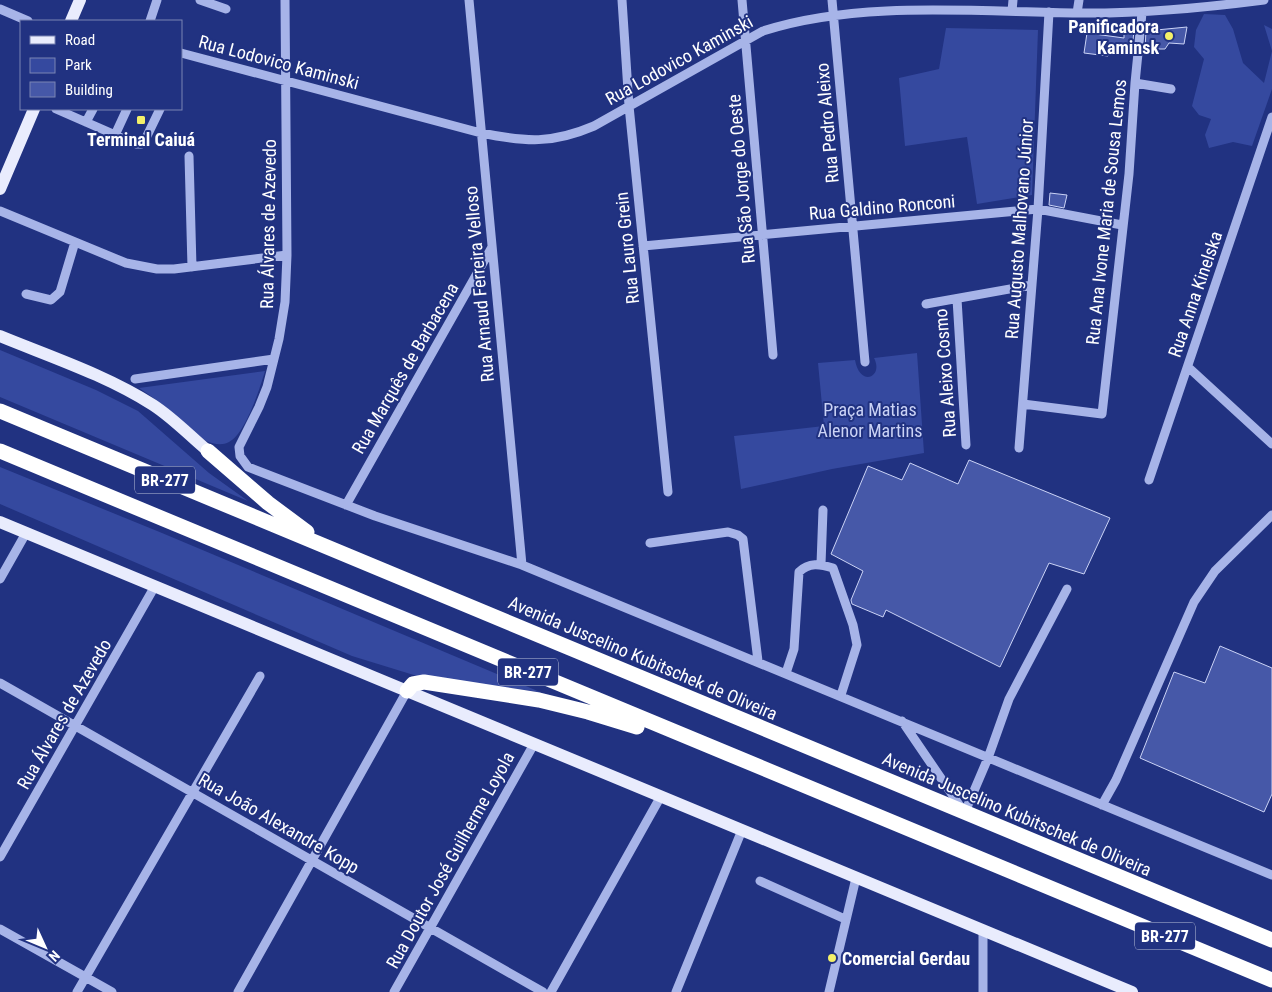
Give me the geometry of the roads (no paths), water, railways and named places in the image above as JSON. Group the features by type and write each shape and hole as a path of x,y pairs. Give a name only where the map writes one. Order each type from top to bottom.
{"highway":[{"name":"Avenida Juscelino Kubitschek de Oliveira","path":"0,411 1272,940"},
{"path":"208,451 268,504 330,549"},
{"name":"BR-277","path":"0,452 1272,980"},
{"path":"407,691 413,684 424,682 539,700 588,712 717,751"}],"main road":[{"path":"71,20 80,0"},
{"path":"0,189 34,110"},
{"path":"0,336 85,371 135,395 167,416 208,451"},
{"path":"0,522 1132,992"}],"street":[{"path":"150,20 157,0"},
{"path":"200,0 226,9"},
{"name":"Rua Álvares de Azevedo","path":"285,0 287,255 285,302 274,359 263,398 239,447 240,456 248,467 346,505"},
{"name":"Rua Arnaud Ferreira Velloso","path":"469,0 522,564"},
{"name":"Rua Lauro Grein","path":"622,0 629,106 668,492"},
{"name":"Rua São Jorge do Oeste","path":"742,0 773,355"},
{"name":"Rua Pedro Aleixo","path":"832,0 864,362"},
{"path":"1012,11 1013,0"},
{"path":"1077,13 1079,0"},
{"name":"Rua Lodovico Kaminski","path":"182,55 482,133 514,139 534,140 566,137 594,126 745,40 770,28 793,20 833,12 932,4 1012,11 1142,13 1185,10 1242,1 1264,0"},
{"path":"0,9 26,20"},
{"name":"Rua Augusto Malhovano Júnior","path":"1019,448 1038,209 1049,12"},
{"name":"Rua Ana Ivone Maria de Sousa Lemos","path":"1022,404 1102,414 1129,174 1142,13"},
{"path":"1135,83 1171,89"},
{"path":"58,110 136,144 141,144 146,138 160,110"},
{"path":"86,122 92,110"},
{"path":"115,135 127,110"},
{"name":"Rua Anna Kinelska","path":"1150,480 1272,118"},
{"path":"189,156 192,267"},
{"name":"Rua Galdino Ronconi","path":"643,246 1038,209 1122,225"},
{"path":"0,211 126,263 141,267 157,269 192,267 287,255"},
{"path":"26,294 50,300 60,292 76,242"},
{"name":"Rua Marquês de Barbacena","path":"346,505 492,247"},
{"path":"926,304 1032,286"},
{"name":"Rua Aleixo Cosmo","path":"956,299 966,445"},
{"path":"135,379 274,359"},
{"path":"1188,367 1272,444"},
{"path":"346,505 522,564 1272,875"},
{"path":"821,564 823,510"},
{"path":"1102,805 1116,780 1194,602 1215,571 1272,515"},
{"path":"650,543 728,532 738,535 743,539 758,661"},
{"path":"0,579 26,533"},
{"path":"786,673 794,649 799,572 805,566 821,564 833,568 853,625 856,644 841,696"},
{"name":"Rua Álvares de Azevedo","path":"0,857 155,586"},
{"path":"964,812 988,758 1009,698 1067,589"},
{"path":"77,992 260,676"},
{"name":"Rua João Alexandre Kopp","path":"0,683 542,992"},
{"path":"238,992 407,691"},
{"path":"902,720 964,812"},
{"name":"Rua Doutor José Guilherme Loyola","path":"394,992 534,744"},
{"path":"551,992 661,796"},
{"path":"676,992 742,830"},
{"path":"829,992 856,878"},
{"path":"760,881 845,919"},
{"path":"0,929 112,992"},
{"path":"983,930 984,991"}],"place":[{"name":"Panificadora Kaminsk","path":"1169,36"},
{"name":"Terminal Caiuá","path":"141,120"},
{"name":"Comercial Gerdau","path":"832,958"}],"park label":[{"name":"Praça Matias Alenor Martins","path":"870,419"}]}
